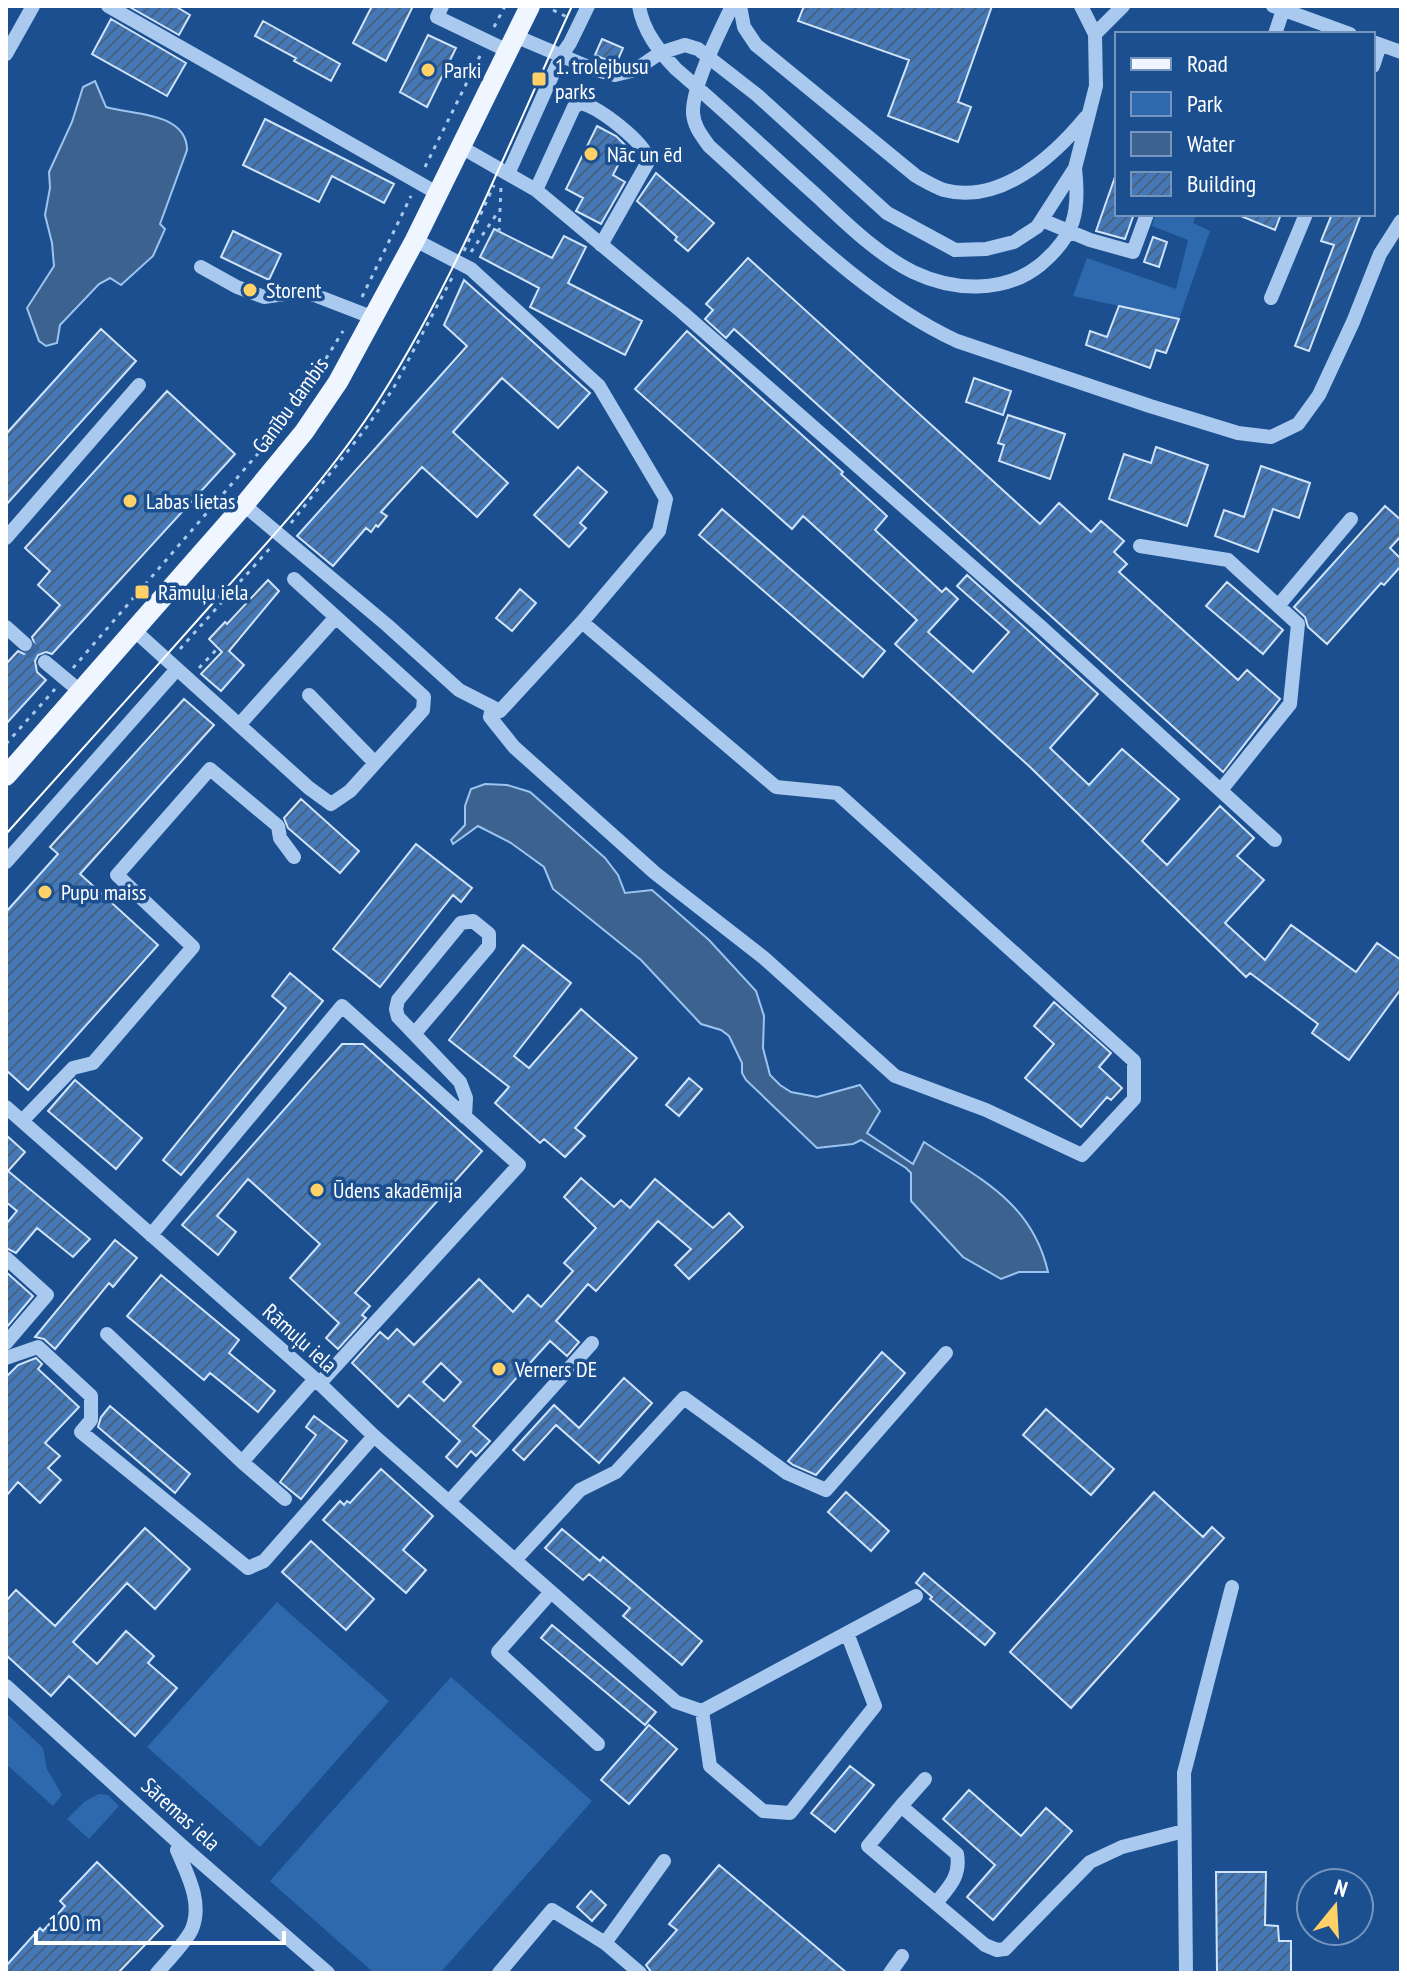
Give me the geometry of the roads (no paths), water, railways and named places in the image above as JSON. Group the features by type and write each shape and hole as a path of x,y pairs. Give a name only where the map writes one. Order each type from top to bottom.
{"main road":[{"name":"Ganību dambis","path":"6,776 135,631 304,432 338,382 374,318 530,6"}],"street":[{"path":"6,54 33,6"},
{"path":"108,6 437,193"},
{"path":"442,6 437,17 487,41 512,43 561,56 615,75 635,70 660,53 685,45 710,57 887,213 955,250 986,249 1014,242 1037,227 1075,168 1096,86 1095,34 1081,6"},
{"path":"506,172 588,6"},
{"path":"639,6 643,24 660,53 862,237 912,271 960,287 1003,284 1037,268 1062,246 1070,232 1079,198 1075,168"},
{"path":"732,6 698,88 693,111 696,128 709,146 854,274 927,327 978,349 1238,433 1271,437 1298,424 1319,395 1380,254 1401,221"},
{"path":"740,6 744,27 756,45 916,176 944,190 977,193 1003,186 1063,144 1089,114"},
{"path":"1095,34 1123,6"},
{"path":"1275,32 1278,8 1310,12 1346,32"},
{"path":"1377,43 1401,52"},
{"path":"536,190 574,107 581,103 593,106 641,146 649,160 601,245"},
{"path":"461,147 536,190 682,312 1028,615 1275,840"},
{"path":"1042,220 1133,252 1146,216"},
{"path":"1271,298 1305,216"},
{"path":"244,505 459,690 500,711 582,622 659,531 666,499 599,386 479,277 460,263 415,240"},
{"path":"201,267 237,287 264,297 304,291 374,318"},
{"path":"6,538 139,385"},
{"path":"1278,606 1351,519"},
{"path":"1140,546 1228,560 1298,624 1290,704 1221,790"},
{"path":"135,631 331,804 350,791 423,710 424,697 294,579"},
{"path":"239,725 336,617"},
{"path":"492,707 490,717 514,747 655,873 764,958 895,1076 986,1110 1082,1155 1134,1099 1134,1061 837,793 776,787 582,622"},
{"path":"6,627 25,644"},
{"path":"45,662 81,692"},
{"path":"6,862 178,670"},
{"path":"309,695 375,763"},
{"path":"22,1121 73,1068 93,1063 193,947 117,875 210,769 278,826 280,838 294,857"},
{"path":"415,1033 489,946 489,934 473,921 461,923 398,1000 396,1009 398,1017 460,1082 466,1098 465,1117"},
{"path":"151,1235 342,1006 519,1165 242,1462"},
{"name":"Rāmuļu iela","path":"7,1110 676,1702 702,1711"},
{"path":"6,1258 47,1295 6,1343"},
{"path":"107,1334 285,1499"},
{"path":"449,1502 592,1343"},
{"path":"6,1358 38,1347 91,1396 91,1420 81,1432 248,1568 264,1561 374,1436"},
{"path":"515,1560 580,1490 616,1472 684,1398 787,1473 826,1490 946,1353"},
{"path":"1186,1973 1184,1773 1232,1587"},
{"path":"551,1592 498,1652 598,1744"},
{"path":"847,1633 875,1706 790,1813 763,1811 710,1766 702,1711 847,1633 916,1596"},
{"name":"Sāremas iela","path":"6,1686 328,1973"},
{"path":"925,1779 868,1846 985,1945 997,1950 1005,1949 1090,1862 1122,1847 1184,1831"},
{"path":"901,1806 957,1854 959,1865 956,1879 936,1903"},
{"path":"157,1973 191,1932 194,1923 195,1893 177,1850 181,1845"},
{"path":"605,1943 664,1861"},
{"path":"499,1973 552,1910 605,1943 640,1973"},
{"path":"890,1973 902,1956"}],"water":[{"path":"95,81 106,107 168,122 178,128 185,138 187,150 160,224 165,229 153,256 121,285 110,278 99,284 60,325 57,343 46,346 39,341 27,308 54,266 45,215 50,188 49,172 72,122 83,87"},
{"path":"485,784 507,785 530,792 605,858 618,875 625,893 652,890 709,940 756,991 764,1016 763,1048 770,1075 780,1085 791,1092 817,1097 860,1085 880,1111 867,1133 913,1164 924,1142 984,1181 1030,1227 1048,1272 1019,1272 1001,1279 963,1257 911,1201 911,1173 906,1168 861,1140 853,1144 817,1148 746,1080 729,1036 701,1024 641,960 553,889 544,867 511,843 478,826 453,844 451,840 465,825 465,806 471,789"}],"tunnel":[{"path":"25,644 45,662"}],"tram line":[{"path":"6,834 284,524 363,424 408,351 459,255 572,6"}],"place":[{"name":"Parki","path":"428,70"},
{"name":"1. trolejbusu parks","path":"539,79"},
{"name":"Nāc un ēd","path":"591,154"},
{"name":"Storent","path":"250,290"},
{"name":"Labas lietas","path":"130,501"},
{"name":"Rāmuļu iela","path":"142,592"},
{"name":"Pupu maiss","path":"45,892"},
{"name":"Ūdens akadēmija","path":"317,1190"},
{"name":"Verners DE","path":"499,1369"}]}
